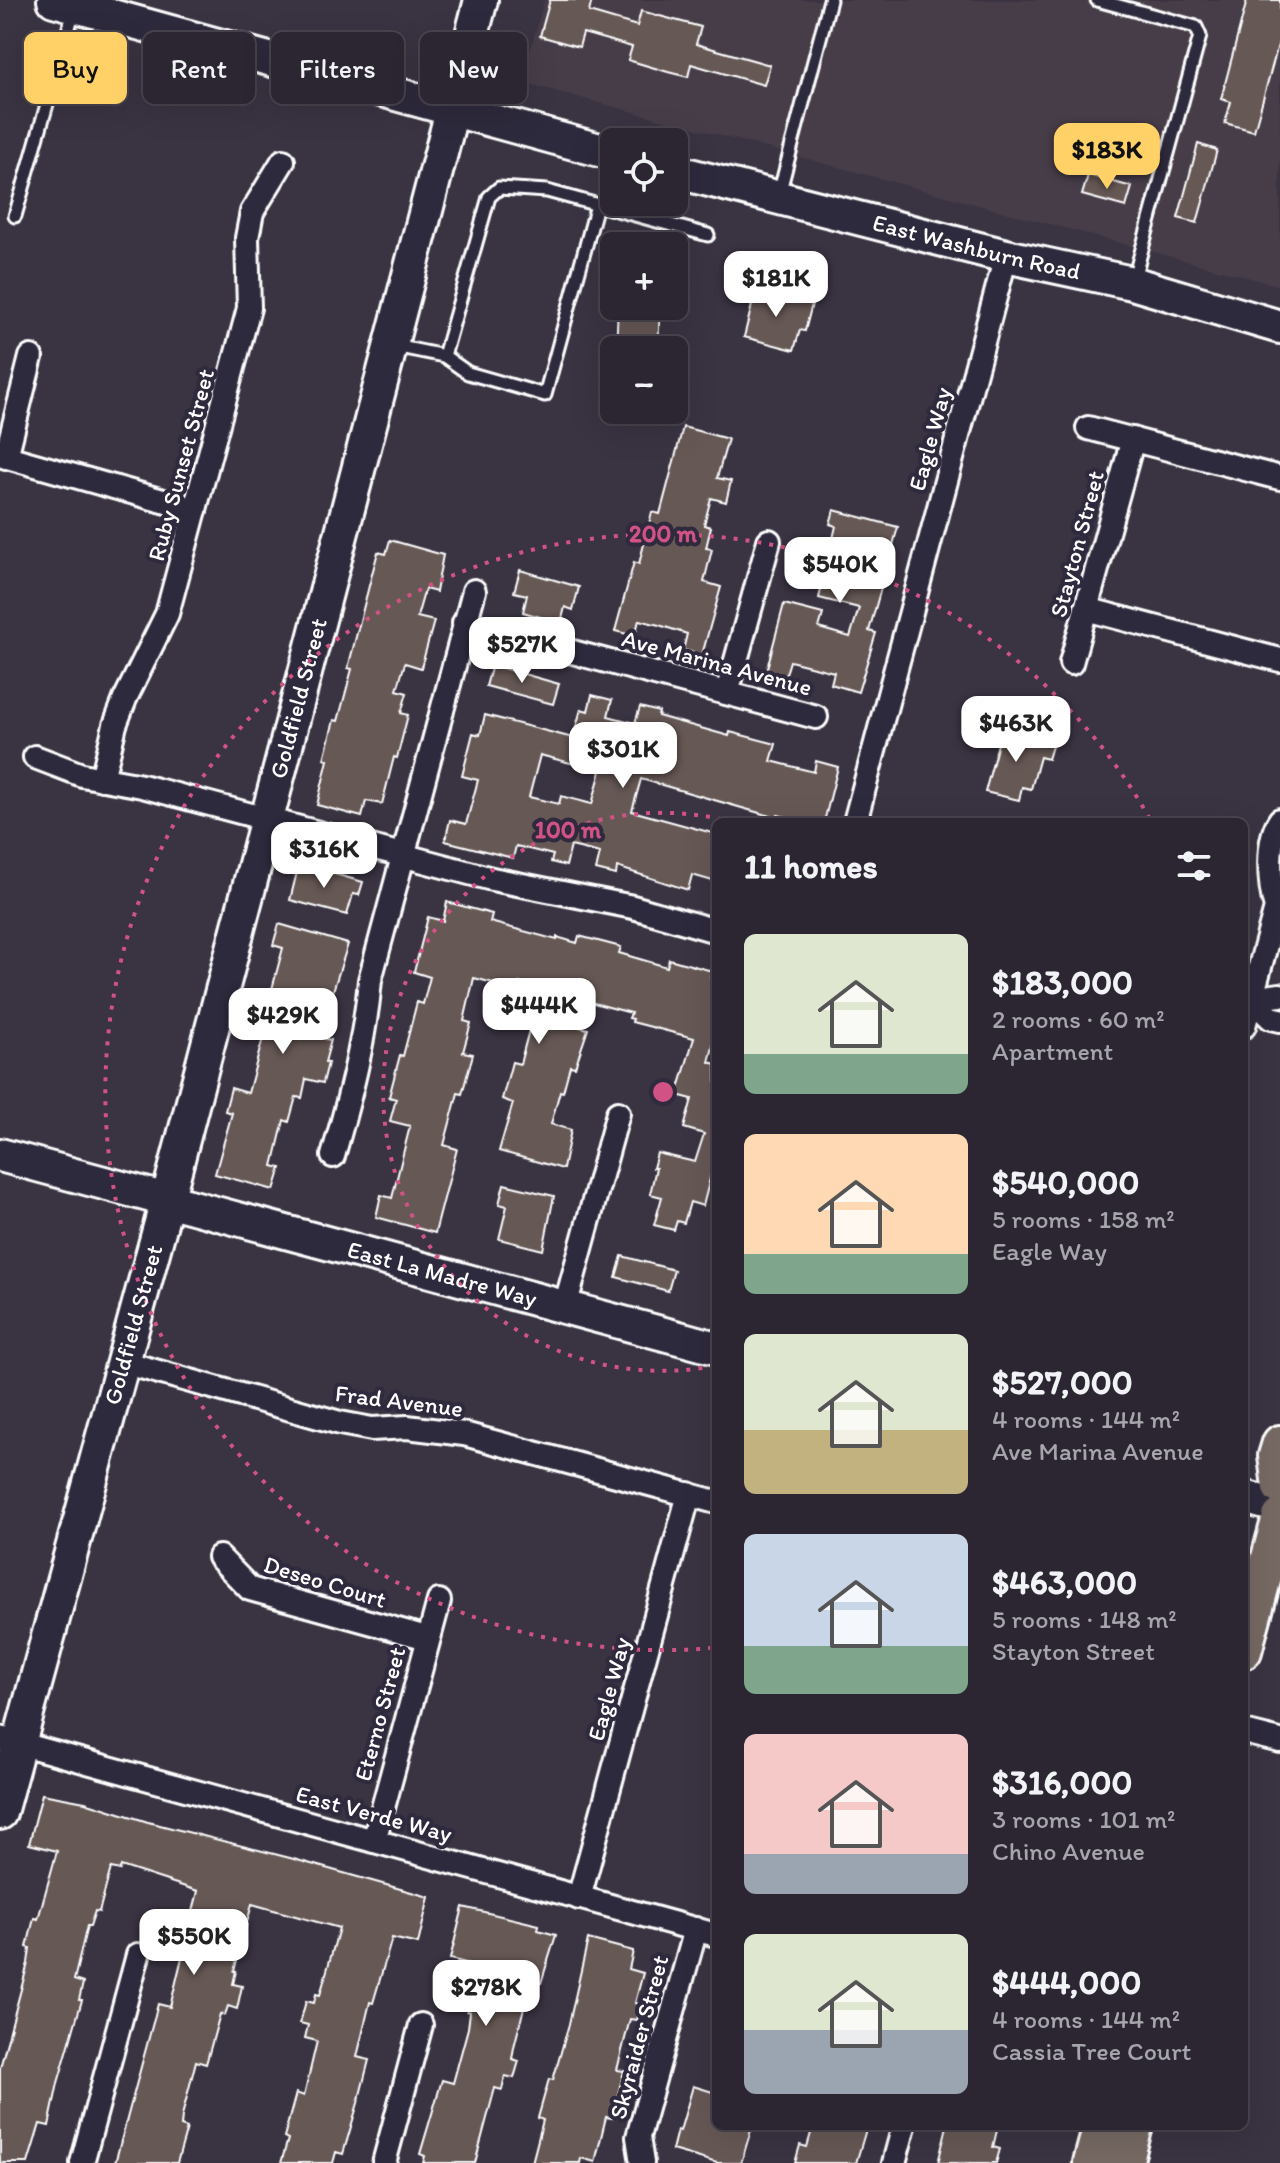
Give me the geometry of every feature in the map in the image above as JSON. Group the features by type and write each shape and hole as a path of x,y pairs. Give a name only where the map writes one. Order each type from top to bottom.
{"main road":[{"path":"1280,1443 1276,1456 1280,1487"},
{"path":"1248,1636 1280,1517"},
{"path":"1091,2163 1100,2130"},
{"path":"1125,2163 1134,2130"}],"street":[{"name":"Goldfield Street","path":"0,1813 10,1741 123,1362 167,1201 481,0"},
{"path":"65,3 600,150"},
{"name":"Ruby Sunset Street","path":"102,779 115,725 125,699 167,614 249,308 247,238 252,212 283,161"},
{"name":"East Washburn Road","path":"688,175 1006,256 1132,283 1280,327"},
{"name":"Eagle Way","path":"856,818 1006,256"},
{"path":"31,357 3,456 195,510"},
{"path":"1088,428 1280,478"},
{"name":"Stayton Street","path":"1071,663 1133,439"},
{"path":"727,693 769,541"},
{"path":"333,1156 354,1083 370,980 474,591"},
{"path":"1086,609 1280,660"},
{"name":"Ave Marina Avenue","path":"464,623 816,717"},
{"path":"35,757 82,775 267,819 492,879 633,907 712,930"},
{"path":"1248,998 1276,908 1271,889 1273,830 1280,820"},
{"path":"1248,998 1280,995"},
{"path":"1248,998 1271,1018 1280,1020"},
{"path":"565,1307 618,1113"},
{"name":"East La Madre Way","path":"0,1155 712,1345"},
{"name":"Frad Avenue","path":"123,1362 340,1423 372,1429 407,1427 464,1434 712,1501"},
{"name":"Eagle Way","path":"579,1898 689,1494"},
{"path":"1248,1498 1280,1507"},
{"name":"Deseo Court","path":"219,1557 250,1589 427,1638"},
{"name":"Eterno Street","path":"374,1841 439,1601"},
{"path":"1248,1733 1280,1741"},
{"name":"East Verde Way","path":"10,1741 706,1932"},
{"name":"Skyraider Street","path":"641,2161 638,2137 706,1932"},
{"path":"82,2163 138,1955"},
{"path":"384,2163 421,2025"},
{"path":"894,2163 903,2130"}],"lane":[{"path":"778,199 830,0"},
{"path":"1097,0 1196,27 1200,36 1132,283"},
{"path":"15,216 65,3"},
{"path":"444,356 489,197 499,188 547,191 708,235"},
{"path":"390,345 444,356 468,373 545,395 597,205"}],"shaded area":[{"path":"544,0 1280,0 1280,286 527,83 527,63"}],"building":[{"path":"550,0 592,0 589,12 637,26 641,11 701,27 696,44 770,65 764,85 691,64 688,77 668,72 628,60 632,47 583,33 579,47 540,36"},
{"path":"1247,0 1280,0 1280,38 1254,131 1225,123 1231,102 1221,99"},
{"path":"1198,144 1217,150 1197,223 1178,218"},
{"path":"1088,175 1132,187 1126,207 1082,195"},
{"path":"749,288 812,304 805,331 800,330 794,350 744,337 752,305 745,303"},
{"path":"617,320 659,320 659,336 617,336"},
{"path":"683,427 728,439 717,478 731,481 726,502 711,498 704,525 711,527 706,548 712,549 704,582 721,587 702,655 683,650 687,634 659,625 639,620 635,636 615,631 634,562 639,564 652,512 660,514"},
{"path":"834,510 898,527 869,631 876,633 858,692 831,684 834,672 790,661 785,677 766,672 784,604 823,614 819,628 850,637 859,608 819,598 836,526 830,524"},
{"path":"390,540 443,555 436,592 425,589 417,617 434,621 421,668 405,663 397,690 407,693 401,713 408,715 397,758 394,757 382,804 366,801 362,817 317,805 328,760 324,759 352,669 348,668 378,552 386,554"},
{"path":"520,570 579,587 573,610 565,607 561,623 523,612 527,595 514,592"},
{"path":"492,665 559,684 553,704 486,686"},
{"path":"592,695 612,700 608,716 635,723 640,707 659,712 658,716 729,736 730,732 776,744 771,761 814,772 816,761 838,767 825,818 778,815 777,818 641,779 632,811 712,833 712,881 692,875 688,890 617,867 616,875 596,870 600,853 571,846 566,866 551,862 553,855 516,846 513,858 445,841 450,820 466,824 478,780 462,776 473,733 480,735 485,715 573,738 581,709 588,711","holes":["540,755 601,771 592,804 561,796 559,804 529,797"]},
{"path":"1002,729 1053,743 1048,759 1040,757 1031,789 1022,787 1019,800 985,792"},
{"path":"299,864 363,882 359,895 353,894 347,915 290,900"},
{"path":"447,902 492,914 490,922 557,940 557,937 577,943 579,936 621,947 619,953 667,967 669,959 712,971 712,1050 709,1062 712,1063 712,1171 703,1206 690,1202 684,1223 677,1221 674,1230 654,1225 662,1197 650,1194 657,1153 695,1162 704,1134 684,1128 692,1099 677,1095 694,1038 632,1022 633,1019 629,1018 631,1013 519,983 517,989 474,978 464,1021 471,1023 463,1052 473,1054 462,1094 458,1093 444,1145 457,1149 435,1233 376,1217 381,1195 392,1198 410,1126 390,1121 396,1099 389,1097 417,1002 423,1004 430,977 414,972 428,917 443,921"},
{"path":"279,924 348,944 325,1016 332,1018 326,1039 331,1040 323,1083 306,1079 302,1098 296,1097 289,1122 284,1120 273,1166 281,1168 274,1190 215,1174 232,1113 225,1111 231,1088 248,1093 275,994 271,993 283,948 273,945"},
{"path":"533,1015 588,1029 575,1067 570,1066 563,1092 560,1091 551,1124 571,1130 563,1169 499,1151 513,1103 502,1099 512,1062 520,1064"},
{"path":"504,1184 554,1196 543,1250 499,1239 507,1206 499,1204"},
{"path":"622,1256 674,1270 668,1291 616,1277"},
{"path":"42,1794 85,1802 148,1822 429,1897 418,1944 392,1938 373,2003 370,2002 357,2057 369,2060 358,2103 343,2154 336,2152 333,2163 281,2163 288,2139 284,2137 296,2093 304,2096 317,2041 305,2038 308,2025 300,2023 306,2001 314,2003 316,1994 320,1995 339,1928 252,1904 234,1971 233,1984 242,1986 237,2009 228,2006 225,2015 220,2014 206,2064 196,2061 182,2116 181,2126 187,2128 177,2163 115,2163 158,2004 170,2007 198,1891 121,1866 120,1870 111,1868 99,1912 95,1911 90,1926 87,1926 74,1980 83,1983 79,2000 82,2000 49,2126 40,2124 28,2163 0,2163 0,2068 28,1963 30,1948 27,1947 34,1918 38,1919 57,1851 29,1844"},
{"path":"463,1907 539,1925 538,1930 556,1935 541,1983 531,1980 514,2047 512,2059 519,2061 514,2078 505,2076 502,2090 495,2088 475,2163 423,2163 425,2156 420,2154 442,2080 453,2083 468,2028 470,2012 467,2011 478,1966 450,1959"},
{"path":"588,1939 633,1951 629,1969 643,1973 635,2003 641,2005 637,2020 630,2019 617,2070 624,2071 612,2118 606,2117 595,2162 581,2158 580,2163 532,2163 543,2120 538,2118 569,2024"},
{"path":"693,2086 712,2092 712,2130 751,2130 741,2163 717,2163 672,2150 677,2130 680,2131"},
{"path":"812,2130 866,2130 856,2163 795,2163 800,2145 807,2147"},
{"path":"946,2130 997,2130 993,2147 1000,2149 996,2163 938,2163"}]}
